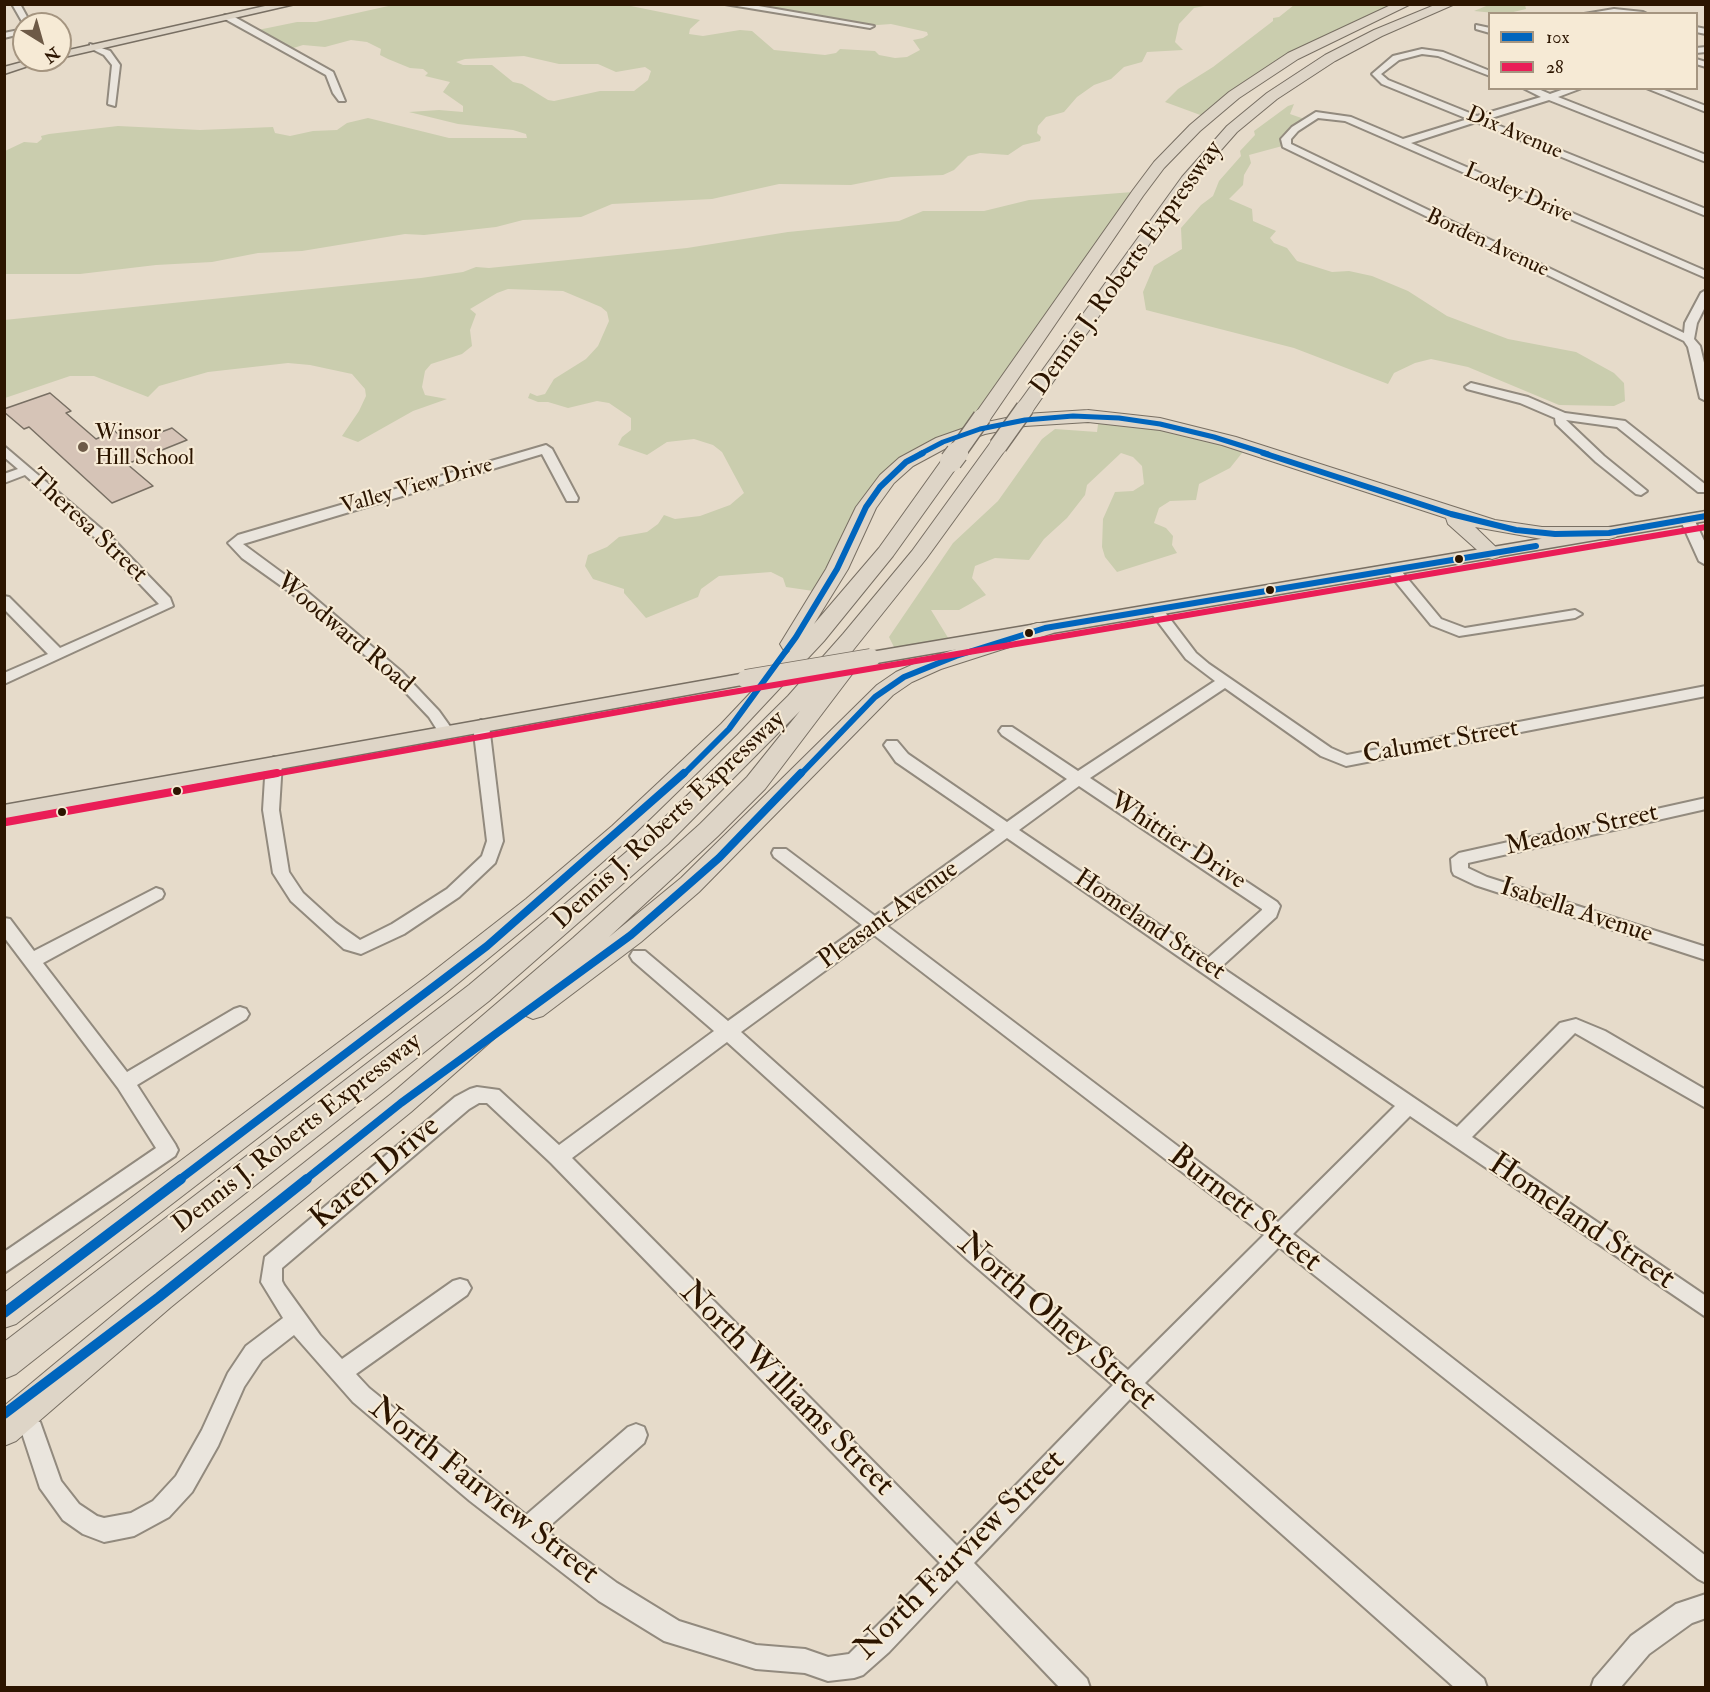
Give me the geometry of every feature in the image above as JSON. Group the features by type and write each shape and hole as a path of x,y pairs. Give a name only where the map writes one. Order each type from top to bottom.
{"highway":[{"name":"Dennis J. Roberts Expressway","path":"4,1313 487,946 621,832 729,729 859,586 982,417 1159,165 1195,128 1234,95 1293,56 1357,24 1405,4"},
{"name":"Dennis J. Roberts Expressway","path":"4,1363 478,993 601,891 690,809 824,671 898,582 998,446 1182,187 1226,135 1272,96 1330,58 1386,30 1449,4"},
{"path":"729,729 815,608 837,569 866,507 880,487 896,470 918,454 966,433 1008,423 1057,417 1104,417 1147,422 1221,439 1478,522 1516,531 1555,534 1610,528"},
{"path":"1419,503 1456,521 1492,553"},
{"path":"14,1424 159,1297 401,1103 583,945 709,830 756,783 839,680 898,582"},
{"path":"401,1103 588,968 661,910 719,858 885,690 904,677 933,664 1045,628"},
{"path":"4,1296 170,1187"}],"main road":[{"path":"72,52 290,4"},
{"path":"4,812 481,725 1492,553 1610,528 1706,516"}],"street":[{"path":"729,4 870,26"},
{"path":"1605,12 1624,12"},
{"path":"228,17 330,74 336,91 342,99"},
{"path":"1479,27 1488,30"},
{"path":"93,46 107,53 116,65 112,104"},
{"name":"Dix Avenue","path":"1488,73 1451,58 1426,51 1409,52 1396,58 1378,71 1377,76 1706,213"},
{"path":"1532,90 1706,159"},
{"path":"1404,142 1572,90"},
{"path":"1655,90 1706,109"},
{"name":"Loxley Drive","path":"1331,115 1404,142 1706,275"},
{"name":"Borden Avenue","path":"1331,115 1308,118 1286,139 1288,148 1688,339"},
{"path":"1706,293 1691,323 1688,339 1694,346 1706,398"},
{"path":"1471,387 1524,400 1562,416 1621,424 1703,489"},
{"path":"1562,416 1560,421 1600,459 1641,491"},
{"name":"Valley View Drive","path":"235,543 243,538 546,449 572,498"},
{"name":"Theresa Street","path":"4,450 107,541 165,601 166,606 58,655"},
{"path":"4,479 27,470"},
{"path":"1688,519 1706,561"},
{"name":"Woodward Road","path":"235,543 247,555 299,592 397,675 434,714 446,732"},
{"path":"1393,570 1436,622 1464,633 1575,614"},
{"path":"4,600 58,655 4,679"},
{"name":"Calumet Street","path":"1156,610 1191,656 1224,682 1326,752 1346,761 1510,731 1706,691"},
{"name":"Pleasant Avenue","path":"558,1157 1079,778 1224,682"},
{"path":"274,762 271,810 281,873 297,897 330,928 356,947 370,943 453,893 489,859 495,841 481,725"},
{"name":"Whittier Drive","path":"1008,731 1271,906 1270,913 1209,967"},
{"name":"Homeland Street","path":"892,744 902,758 1706,1308"},
{"name":"Meadow Street","path":"1458,859 1706,804"},
{"name":"Burnett Street","path":"780,853 1278,1234 1706,1571"},
{"name":"Isabella Avenue","path":"1458,859 1460,871 1481,881 1706,954"},
{"path":"31,961 156,894"},
{"path":"4,924 125,1083 168,1150 4,1264"},
{"name":"North Olney Street","path":"639,956 789,1084 975,1254 1129,1384 1475,1688"},
{"path":"125,1083 240,1014"},
{"path":"1458,1138 1566,1028 1576,1026 1598,1036 1706,1100"},
{"name":"Karen Drive","path":"270,1270 272,1264 462,1103 477,1095 492,1096"},
{"name":"North Williams Street","path":"492,1096 558,1157 1078,1688"},
{"name":"North Fairview Street","path":"270,1270 271,1282 312,1342 361,1395 405,1434 608,1592 673,1632 756,1657 805,1661 828,1669 854,1666 957,1563 1129,1384 1409,1104"},
{"path":"340,1373 460,1288"},
{"path":"14,1424 52,1488 70,1512 91,1526 104,1530 134,1524 161,1509 184,1484 210,1438 236,1380 255,1353 297,1320"},
{"path":"527,1530 636,1435"},
{"path":"1603,1688 1640,1645 1685,1613 1706,1606"}],"green space":[{"path":"621,4 700,20 690,29 689,34 703,36 740,30 752,31 774,50 825,55 836,53 840,49 875,51 879,55 895,58 907,57 920,50 913,40 923,38 928,35 927,32 891,24 864,26 727,5 1209,5 1194,8 1179,24 1175,42 1183,50 1147,52 1142,62 1124,67 1111,79 1094,85 1077,97 1064,112 1046,117 1038,126 1037,133 1041,137 1040,141 1023,145 1008,155 980,153 968,156 954,170 943,175 891,177 851,185 779,184 712,199 612,204 581,217 523,220 496,227 424,235 405,234 302,251 258,253 212,262 156,265 80,274 5,274 5,151 24,142 37,143 42,139 41,136 118,126 200,130 273,127 275,133 290,136 313,131 337,130 347,123 368,118 449,138 527,138 526,134 513,130 458,124 409,112 439,110 463,112 463,106 443,92 450,82 425,76 428,73 423,69 410,68 388,59 380,55 381,49 367,42 351,40 325,47 303,45 287,50 253,31 297,22 316,22 393,5","holes":["524,56 559,64 598,64 616,72 645,67 651,71 648,80 634,91 600,91 554,101 548,100 522,84 513,82 492,65 463,65 456,62 465,59"]},
{"path":"1491,4 1525,5 1526,9 1513,12 1474,11"},
{"path":"1294,5 1401,5 1349,26 1203,116 1165,102 1178,89 1213,67 1273,21 1273,18 1279,17"},
{"path":"1294,104 1290,114 1307,120 1296,129 1286,145 1249,155 1251,163 1244,175 1243,185 1229,199 1252,209 1253,221 1276,231 1270,238 1274,243 1287,248 1297,261 1332,272 1349,271 1372,276 1408,291 1447,316 1508,339 1576,352 1614,373 1624,383 1625,401 1614,406 1559,405 1468,367 1431,359 1415,363 1394,373 1388,384 1294,348 1146,310 1143,292 1154,266 1182,249 1181,228 1201,205 1213,196 1219,181 1241,156 1240,151 1255,135 1254,131"},
{"path":"1133,192 969,428 902,460 820,592 786,587 783,578 771,572 719,576 701,589 698,597 646,618 624,593 624,589 593,579 585,566 588,555 607,547 619,537 647,532 658,524 664,515 675,519 700,516 730,505 744,493 722,452 713,445 694,439 667,442 647,455 618,445 622,437 631,430 631,418 609,403 597,401 568,408 528,398 530,393 537,396 545,394 554,379 586,359 598,346 609,321 607,312 601,307 563,291 508,289 470,309 476,314 470,330 472,346 462,354 431,364 425,371 422,387 425,395 447,399 413,411 358,442 342,436 359,411 366,396 365,389 352,374 310,365 288,363 208,372 159,386 148,397 94,376 70,376 5,398 4,320 421,278 463,272 476,267 489,268 687,248 788,232 899,221 923,211 984,211 1029,200"},
{"path":"1099,417 1246,448 1230,468 1199,484 1196,500 1170,501 1159,508 1154,523 1166,528 1173,536 1172,545 1177,553 1117,572 1105,557 1102,547 1103,519 1115,492 1133,491 1144,484 1142,466 1133,457 1121,453 1087,485 1085,495 1067,518 1044,539 1029,560 995,558 975,566 972,578 986,595 959,610 931,610 950,641 896,651 889,637 953,543 998,501 1042,439 1055,429 1097,432"}],"building":[{"name":"Winsor Hill School","path":"50,393 71,411 66,413 96,439 115,431 119,435 134,429 145,438 172,428 187,440 127,464 153,486 112,503 29,427 24,429 4,412 4,409"}],"transit line":[{"name":"10x","path":"4,1313 487,946 660,797 729,729 796,637 837,569 866,507 880,487 906,462 943,442 980,429 1025,420 1073,416 1119,418 1160,424 1214,437 1451,514 1516,530 1555,534 1609,533 1706,516"},
{"name":"28","path":"6,822 674,702 1706,527"},
{"name":"10x","path":"4,1414 159,1297 401,1103 631,935 719,858 875,697 904,677 956,656 1045,628 1536,546"}],"place":[{"name":"Winsor Hill School","path":"83,447"}]}
